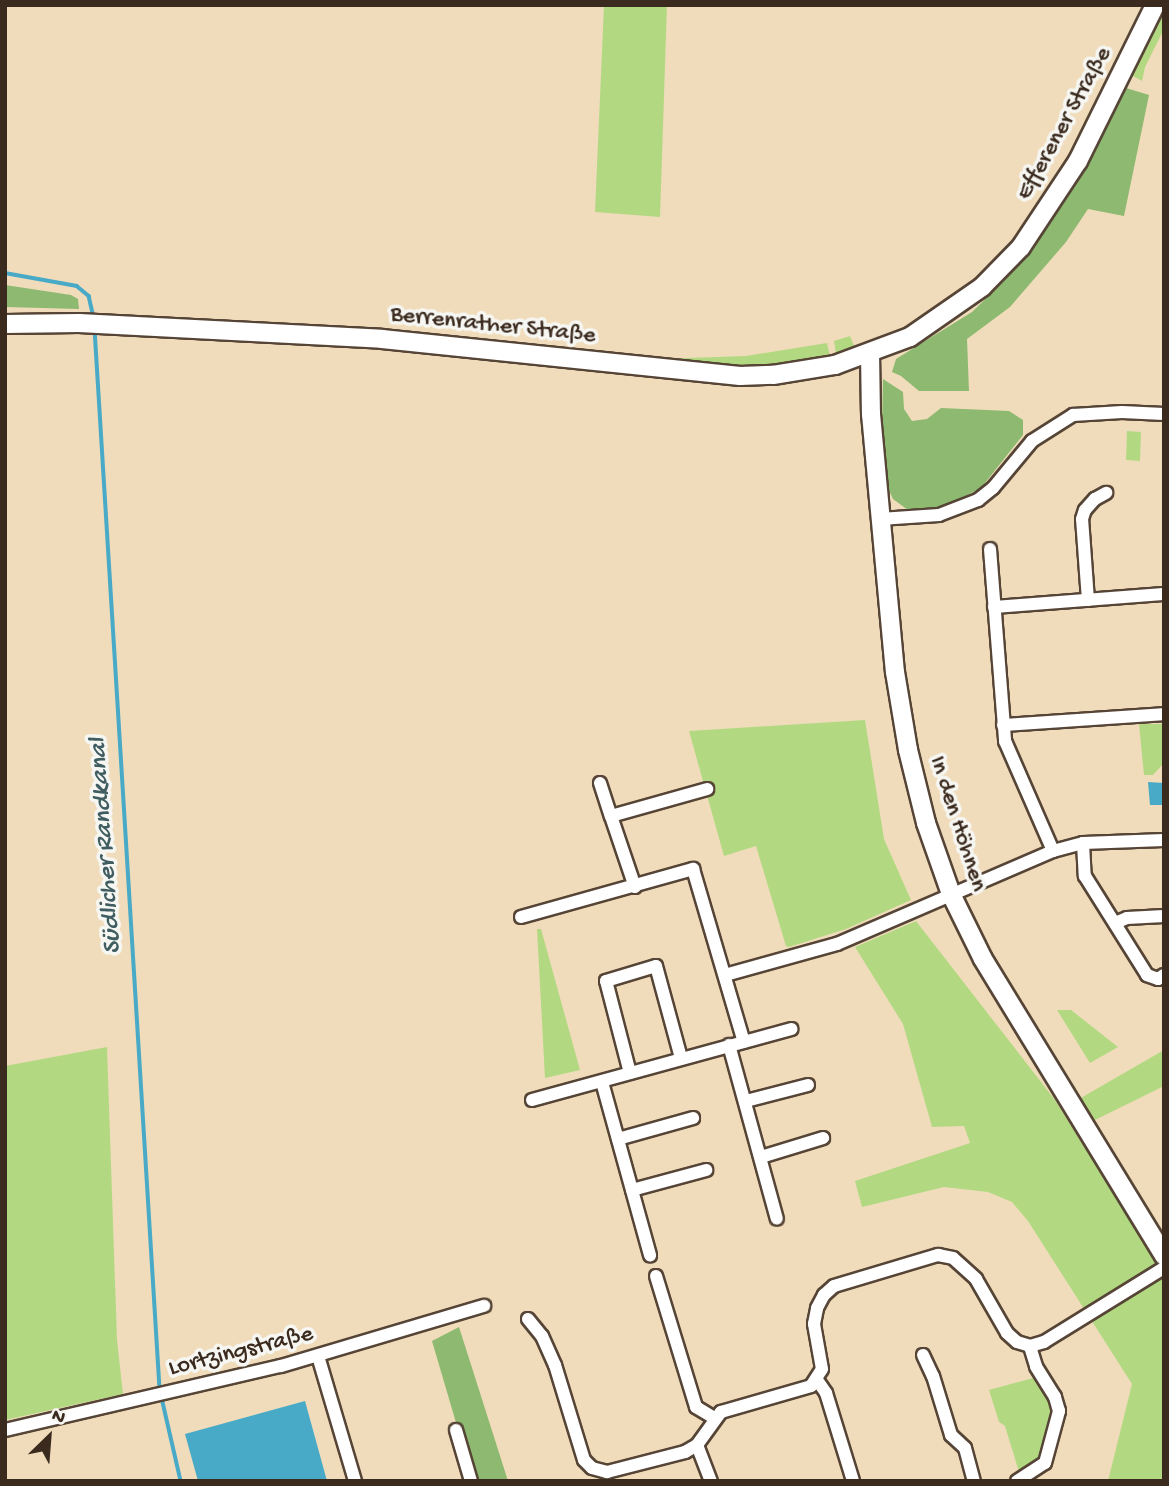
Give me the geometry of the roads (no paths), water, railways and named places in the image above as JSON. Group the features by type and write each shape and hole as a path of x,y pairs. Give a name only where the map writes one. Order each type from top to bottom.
{"street":[{"name":"Efferener Straße","path":"870,353 910,337 948,313 982,287 1021,247 1078,161 1155,5"},
{"name":"Berrenrather Straße","path":"5,324 108,324 382,339 740,376 804,371 870,353"},
{"name":"In den Höhnen","path":"870,353 871,414 895,672 908,750 926,823 951,894 1009,1007 1164,1256"},
{"path":"880,519 939,515 960,510 993,488 1032,441 1073,415 1122,412 1164,414"},
{"path":"1088,600 1082,519 1085,510 1095,499 1106,493"},
{"path":"990,549 1005,741 1053,851"},
{"path":"994,607 1164,594"},
{"path":"1003,725 1164,714"},
{"path":"600,783 635,887"},
{"path":"611,816 707,789"},
{"path":"725,975 837,944 1053,851 1083,843 1164,840"},
{"path":"1083,843 1085,876 1147,975 1157,979 1164,975"},
{"path":"521,917 693,869 744,1042"},
{"path":"1115,923 1127,918 1164,916"},
{"path":"630,1073 606,981 656,967 681,1058"},
{"path":"532,1100 791,1029"},
{"path":"729,1045 777,1219"},
{"path":"602,1082 650,1255"},
{"path":"746,1101 808,1085"},
{"path":"618,1139 693,1118"},
{"path":"761,1157 823,1138"},
{"path":"632,1190 706,1170"},
{"path":"528,1320 542,1336 555,1365 590,1474 685,1451 697,1445 714,1418 721,1412 811,1385 817,1380 823,1359 814,1324 824,1294 834,1286 938,1255 962,1263 976,1279 1007,1333 1017,1342 1030,1346 1044,1342 1164,1268"},
{"path":"656,1276 696,1407 714,1418"},
{"name":"Lortzingstraße","path":"5,1430 318,1356 484,1306"},
{"path":"1017,1481 1045,1463 1059,1411 1058,1404 1036,1366 1030,1346"},
{"path":"923,1355 933,1376 950,1435 965,1448 974,1481"},
{"path":"318,1356 355,1481"},
{"path":"817,1380 826,1393 853,1481"},
{"path":"456,1430 471,1481"},
{"path":"697,1445 711,1481"}],"water":[{"path":"1148,782 1164,783 1164,805 1150,805"},
{"path":"305,1401 327,1481 198,1481 185,1434"}],"waterway":[{"name":"Südlicher Randkanal","path":"5,273 77,286 89,296 94,318"},
{"name":"Südlicher Randkanal","path":"95,329 160,1390"},
{"name":"Südlicher Randkanal","path":"162,1398 181,1481"}]}
